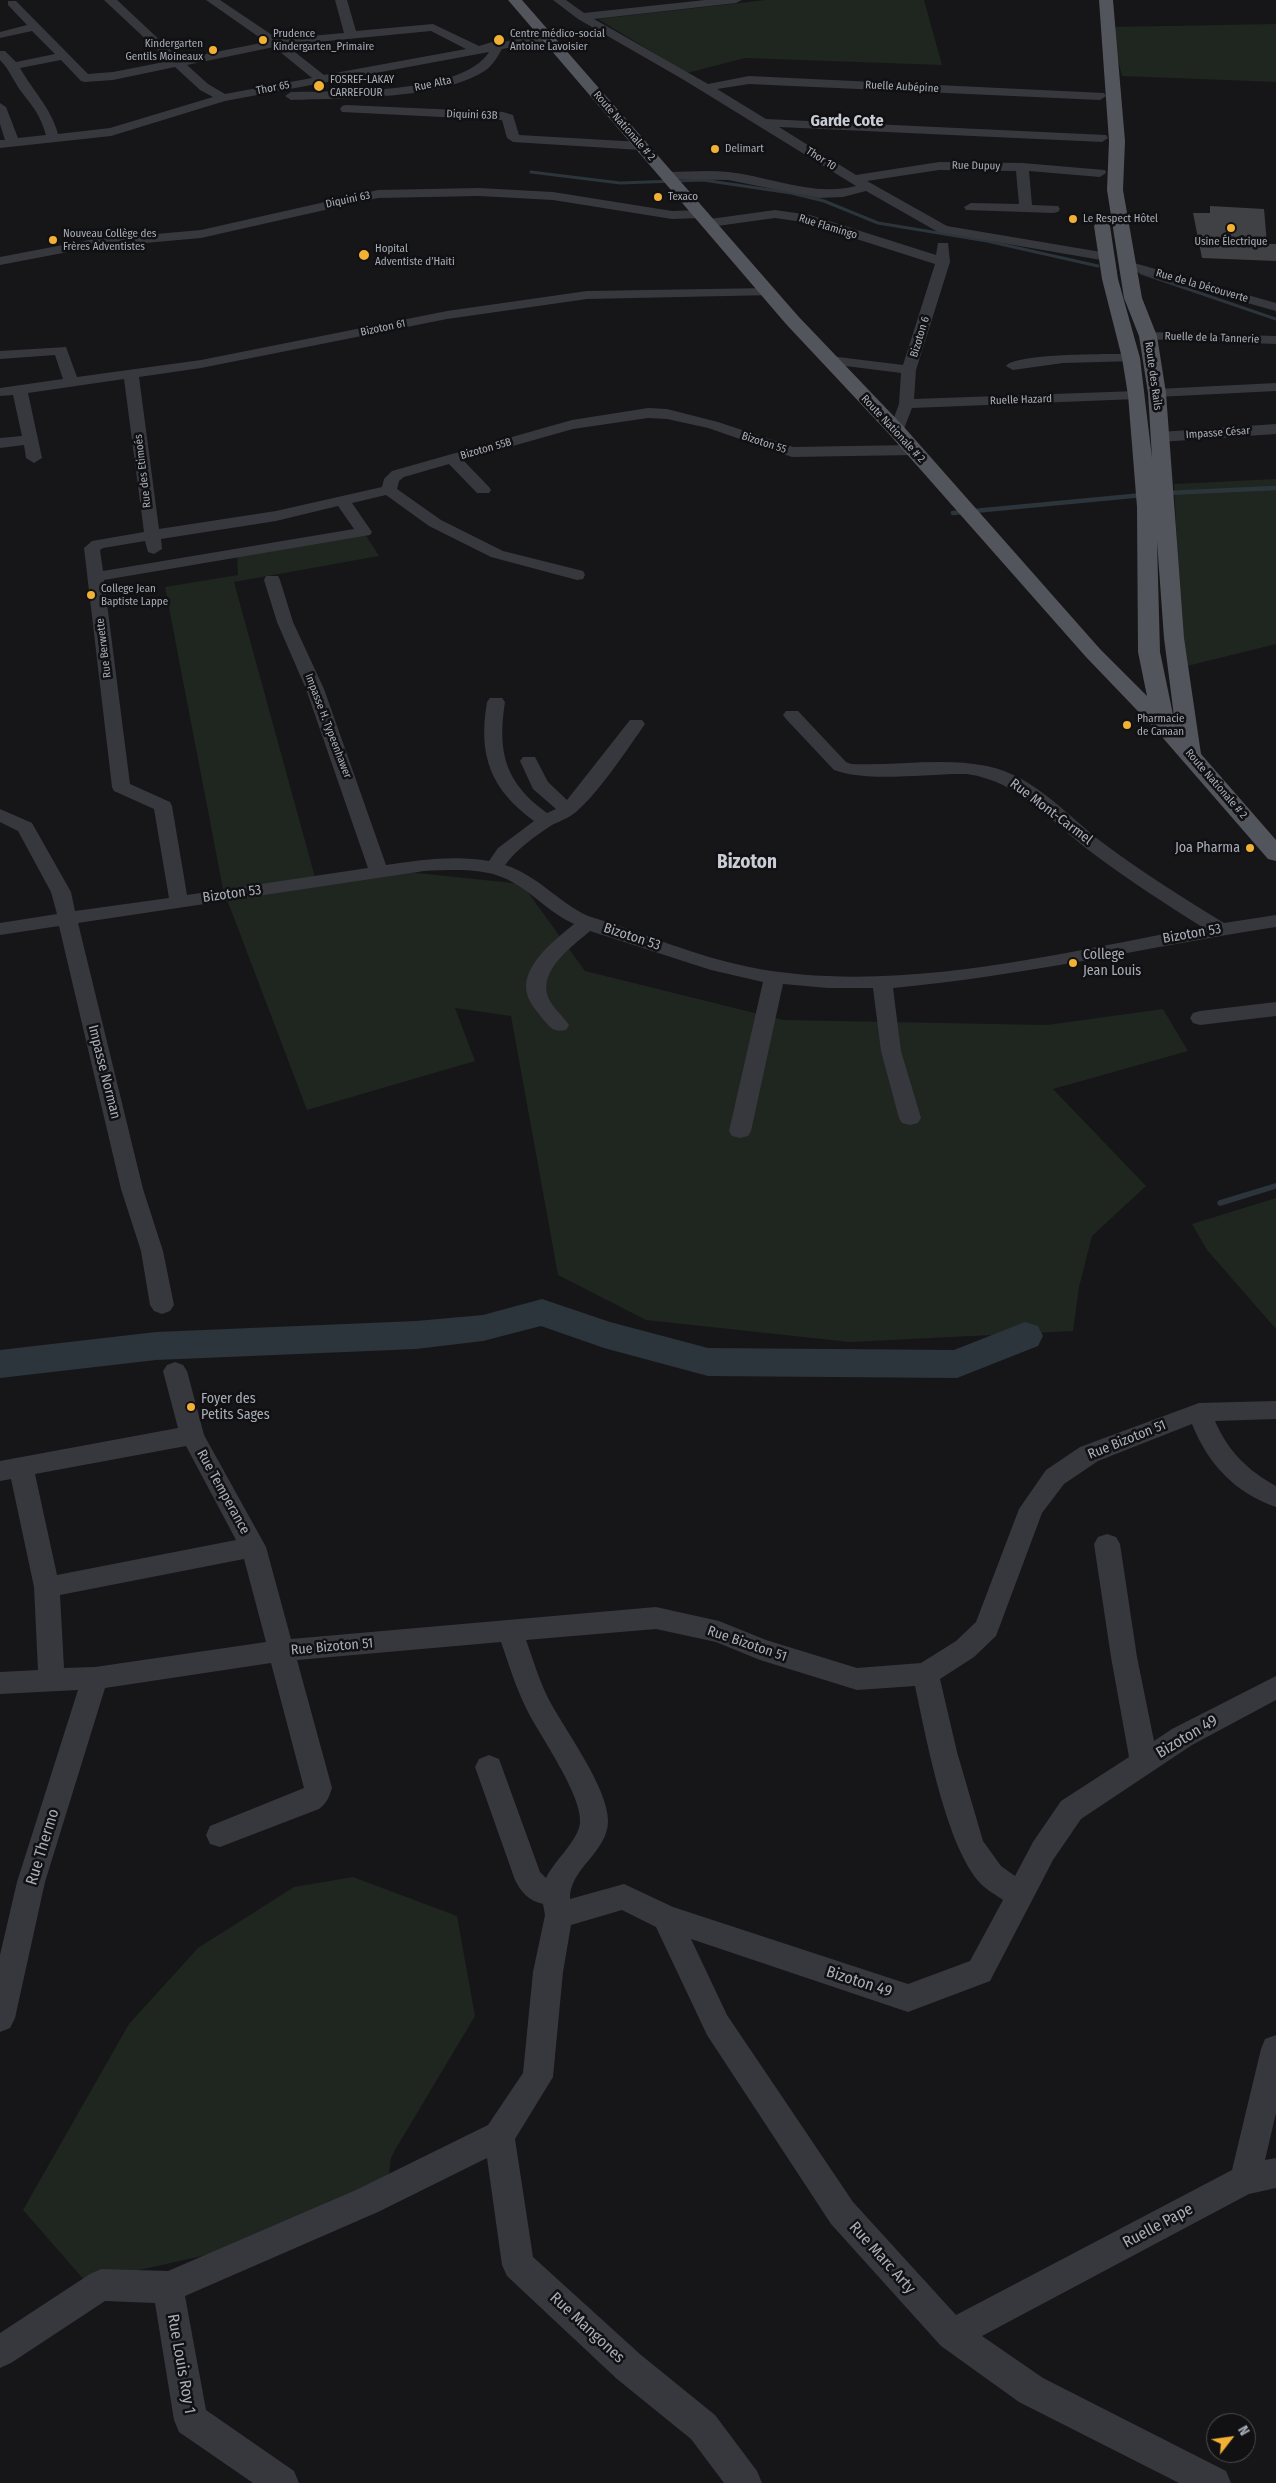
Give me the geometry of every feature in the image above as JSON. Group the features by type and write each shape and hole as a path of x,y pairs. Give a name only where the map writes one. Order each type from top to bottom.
{"main road":[{"name":"Route Nationale # 2","path":"515,0 768,292 897,431 1093,653 1164,725 1276,854"},
{"path":"1094,0 1102,138 1097,190"},
{"name":"Route des Rails","path":"1106,0 1117,141 1115,190 1133,298 1148,336 1157,393 1160,437 1154,485"},
{"name":"Route des Rails","path":"1100,209 1110,280 1131,358 1154,485 1190,755"},
{"name":"Route des Rails","path":"1156,507 1149,652 1164,725"},
{"path":"1093,653 1113,660 1149,652"}],"street":[{"path":"6,4 29,0"},
{"path":"110,0 204,87 228,97"},
{"path":"212,0 276,43 321,79"},
{"path":"341,0 351,35"},
{"name":"Thor 10","path":"559,0 582,17 705,88 943,236 1107,259"},
{"path":"582,17 736,0"},
{"path":"6,4 35,27 85,78 113,76 276,43 433,27 476,49"},
{"path":"0,35 35,27"},
{"name":"Thor 65","path":"0,144 111,132 228,97 499,44 547,37"},
{"name":"Rue Alta","path":"228,97 336,94 431,86 482,68 499,44"},
{"path":"1,54 13,66 26,88 41,106 48,120 53,138"},
{"path":"13,66 63,56"},
{"name":"Ruelle Aubépine","path":"705,88 749,80 1100,96"},
{"path":"0,107 13,143"},
{"name":"Diquini 63B","path":"346,109 503,116 509,118 513,138 641,146"},
{"path":"762,123 1102,138"},
{"name":"Rue Dupuy","path":"854,179 934,166 1022,167 1100,173"},
{"path":"1022,167 1026,208"},
{"path":"667,176 728,176 819,194 843,193 867,187"},
{"name":"Diquini 63","path":"0,261 89,244 201,234 378,194 479,192 553,196 672,215 705,218"},
{"path":"971,207 1053,209"},
{"name":"Rue Flamingo","path":"705,218 774,214 805,218 943,262"},
{"name":"Bizoton 6","path":"897,431 906,404 909,370 943,262 943,236"},
{"name":"Rue de la Découverte","path":"1129,272 1276,307"},
{"name":"Bizoton 61","path":"0,392 201,364 447,315 587,296 768,292"},
{"path":"1254,301 1276,296"},
{"name":"Ruelle de la Tannerie","path":"1148,336 1276,340"},
{"path":"0,355 61,350 72,383"},
{"path":"1012,366 1063,359 1131,358"},
{"path":"830,360 909,370"},
{"name":"Rue des Etimoés","path":"131,374 150,536 158,566"},
{"path":"1157,393 1276,388"},
{"path":"20,390 28,440 34,458"},
{"name":"Ruelle Hazard","path":"906,404 1137,395"},
{"name":"Bizoton 55","path":"648,413 667,414 712,426 792,452 913,450"},
{"name":"Bizoton 55B","path":"389,490 394,476 572,425 648,413"},
{"name":"Impasse César","path":"1160,437 1276,429"},
{"path":"0,443 28,440"},
{"path":"452,459 483,490"},
{"path":"389,490 435,522 497,554 577,575"},
{"name":"Rue Berwette","path":"179,902 163,806 121,787 92,548 94,546 150,536 276,516 389,490"},
{"path":"96,577 364,532 342,500"},
{"name":"Impasse H. Typeenhawer","path":"272,580 285,622 315,689 379,873"},
{"path":"496,702 491,726 494,760 502,779 529,810 546,821"},
{"name":"Rue Mont-Carmel","path":"792,715 840,766 848,769 980,770 1002,775 1018,784 1080,834 1156,891 1218,928"},
{"path":"494,868 504,852 546,821 568,810 583,794 636,724"},
{"path":"528,761 540,786 568,810"},
{"name":"Impasse Norman","path":"0,815 25,827 61,892 66,920 132,1189 152,1251 162,1304"},
{"name":"Bizoton 53","path":"0,929 424,866 453,864 494,868 518,877 548,900 580,920 709,962 774,977 837,984 932,979 1016,967 1218,928 1276,920"},
{"path":"559,1025 538,997 535,980 540,969 588,922"},
{"path":"740,1131 774,977"},
{"path":"882,981 891,1051 910,1118"},
{"path":"1200,1018 1276,1009"},
{"path":"175,1371 192,1435"},
{"name":"Rue Bizoton 51","path":"0,1684 95,1678 280,1651 656,1618 719,1632 760,1649 857,1680 926,1674 965,1649 986,1628 1031,1509 1056,1477 1089,1454 1198,1412 1276,1410"},
{"path":"1198,1412 1218,1452 1239,1474 1265,1492 1276,1497"},
{"name":"Rue Temperance","path":"11,1469 192,1435 253,1547 318,1788 316,1795 309,1800 220,1836"},
{"path":"11,1469 47,1587 52,1681"},
{"path":"1107,1544 1124,1657 1144,1762"},
{"path":"47,1587 253,1547"},
{"path":"0,2352 101,2285 168,2287 367,2201 499,2136 538,2077 548,1972 560,1878 585,1848 594,1821 590,1806 570,1760 537,1702 510,1631"},
{"path":"926,1674 943,1752 971,1846 991,1875 1020,1896"},
{"name":"Rue Thermo","path":"0,2018 31,1882 95,1678"},
{"name":"Bizoton 49","path":"557,1904 624,1897 666,1918 908,1998 980,1970 1043,1851 1071,1810 1182,1737 1276,1687"},
{"path":"490,1767 529,1880 557,1904"},
{"name":"Rue Marc Arty","path":"666,1918 717,2025 842,2213 952,2335 1031,2390 1214,2483"},
{"path":"1245,2180 1276,2048"},
{"name":"Rue Mangones","path":"499,2136 518,2265 629,2367 703,2427 745,2483"},
{"name":"Ruelle Pape","path":"952,2335 1245,2180 1276,2173"},
{"name":"Rue Louis Roy 1","path":"168,2287 191,2420 282,2483"}],"shaded area":[{"path":"766,0 924,0 942,65 745,58 687,73 598,19"},
{"path":"1276,24 1276,82 1122,76 1110,27"},
{"path":"1276,479 1276,644 1183,667 1174,484"},
{"path":"365,534 379,556 234,582 316,881 389,870 522,884 585,971 783,1020 1047,1025 1163,1009 1188,1051 1053,1089 1146,1186 1092,1236 1079,1287 1073,1331 850,1342 646,1320 558,1275 511,1016 455,1008 475,1061 307,1110 223,889 165,587 238,575 237,554"},
{"path":"1276,1198 1276,1329 1207,1250 1192,1224"},
{"path":"353,1877 457,1916 475,2016 391,2158 385,2206 300,2234 86,2282 23,2210 129,2024 198,1948 294,1887"}],"building":[{"name":"Usine Électrique","path":"1210,206 1264,209 1267,244 1276,244 1276,261 1202,258 1193,213 1210,213"}],"waterway":[{"path":"531,172 620,183 703,180 791,193 824,201 878,223 987,241 1098,266"},
{"path":"1141,273 1276,319"},
{"path":"1167,493 1276,488"},
{"path":"953,513 1143,495"},
{"path":"1220,1203 1276,1186"},
{"path":"0,1364 156,1346 416,1335 483,1328 542,1312 604,1334 708,1362 957,1364 1025,1336"}],"place":[{"name":"Prudence Kindergarten_Primaire","path":"263,40"},
{"name":"Centre médico-social Antoine Lavoisier","path":"499,40"},
{"name":"Kindergarten Gentils Moineaux","path":"213,50"},
{"name":"FOSREF-LAKAY CARREFOUR","path":"319,86"},
{"name":"Delimart","path":"715,149"},
{"name":"Texaco","path":"658,197"},
{"name":"Le Respect Hôtel","path":"1073,219"},
{"name":"Usine Électrique","path":"1231,228"},
{"name":"Nouveau Collège des Frères Adventistes","path":"53,240"},
{"name":"Hopital Adventiste d’Haiti","path":"364,255"},
{"name":"College Jean Baptiste Lappe","path":"91,595"},
{"name":"Pharmacie de Canaan","path":"1127,725"},
{"name":"Joa Pharma","path":"1250,848"},
{"name":"College Jean Louis","path":"1073,963"},
{"name":"Foyer des Petits Sages","path":"191,1407"}],"district":[{"name":"Garde Cote","path":"847,122"},
{"name":"Bizoton","path":"747,863"}]}
